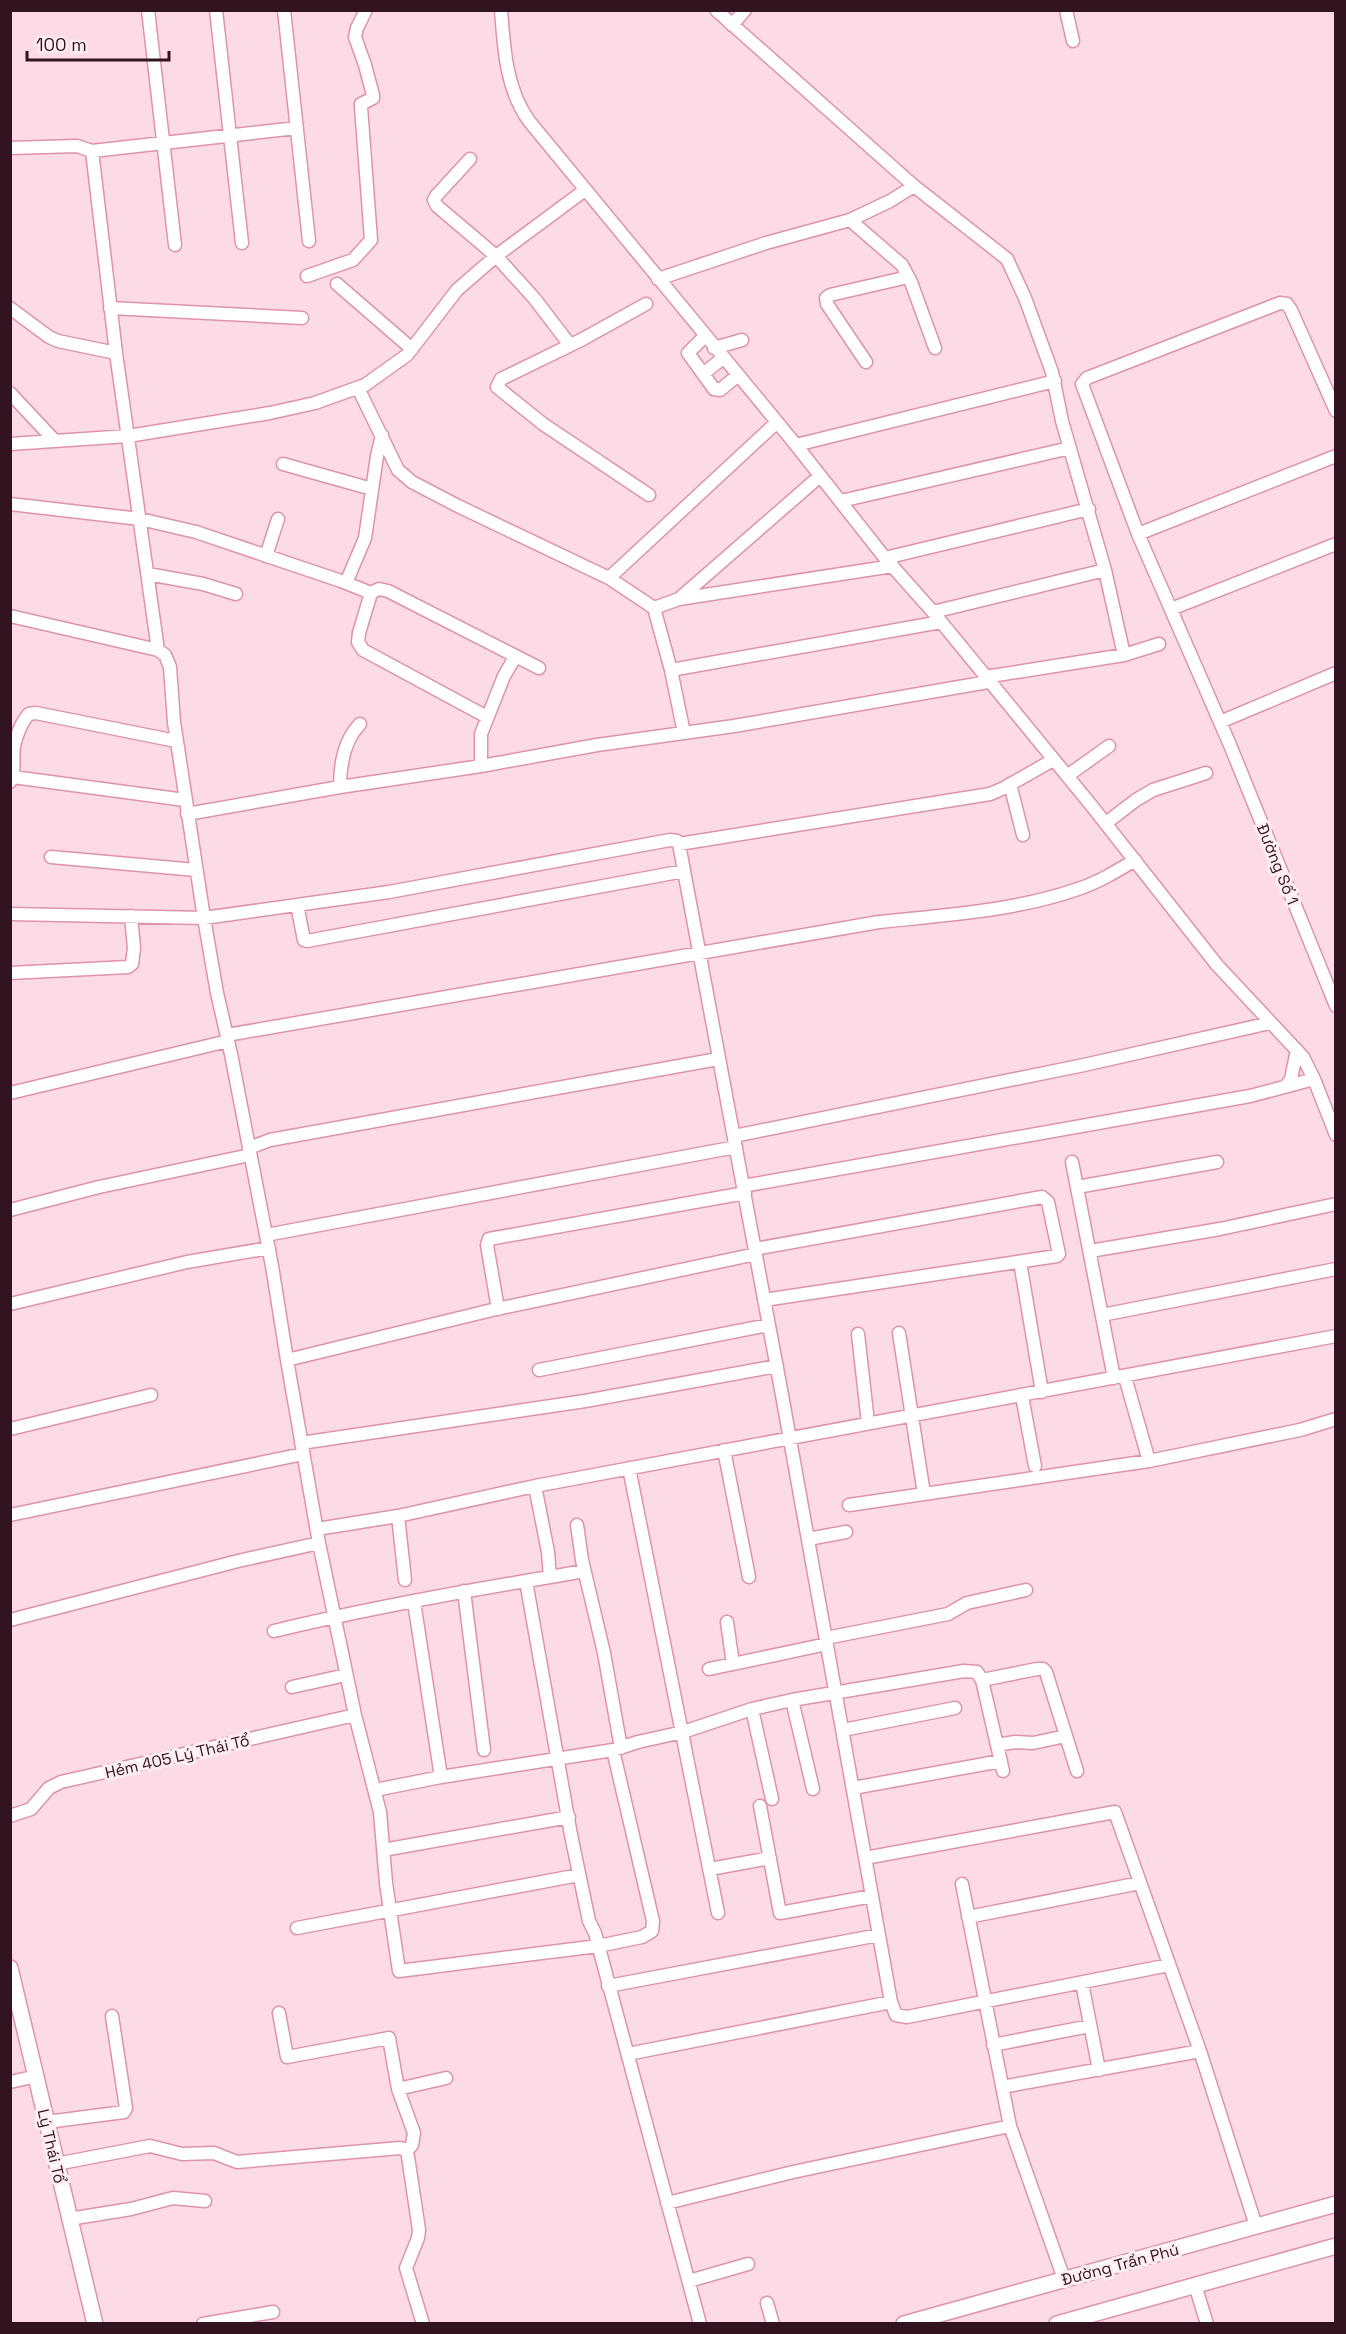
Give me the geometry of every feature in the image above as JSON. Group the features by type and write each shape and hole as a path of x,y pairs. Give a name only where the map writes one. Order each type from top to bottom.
{"main road":[{"name":"Lý Thái Tổ","path":"10,1968 94,2324"},
{"name":"Đường Trần Phú","path":"904,2324 951,2317 1064,2279 1335,2204"},
{"path":"1057,2324 1095,2318 1195,2286 1335,2247"}],"street":[{"path":"148,10 175,244"},
{"path":"216,10 242,243"},
{"path":"284,10 309,241"},
{"path":"307,276 353,260 371,240 361,104 373,98 373,95 355,37 366,10"},
{"path":"501,10 506,61 518,104 585,190 889,562 933,612 986,680 1106,823 1217,965 1297,1050 1314,1079 1335,1135"},
{"path":"716,10 914,186 1007,259 1025,298 1055,381 1057,399 1105,570 1124,655"},
{"path":"732,26 746,10"},
{"path":"1066,10 1072,41"},
{"path":"10,147 77,146 92,151 297,128"},
{"path":"92,151 110,308 158,650"},
{"path":"470,159 434,200 437,206 496,256 534,298 570,345"},
{"path":"658,279 766,243 850,220 890,201 914,186"},
{"path":"10,444 128,436 270,413 315,403 358,388 412,349 457,290 496,256 585,190"},
{"path":"850,220 902,266 935,348"},
{"path":"866,362 827,304 826,298 830,295 908,277"},
{"path":"337,284 412,349"},
{"path":"646,304 501,379 497,387 543,424 649,495"},
{"name":"Đường Số 1","path":"1335,411 1287,304 1273,305 1087,378 1082,384 1138,534 1220,722 1335,1006"},
{"path":"10,308 49,338 58,342 116,353"},
{"path":"110,308 302,318"},
{"path":"705,336 688,353 714,389 717,390 737,376"},
{"path":"714,348 742,340"},
{"path":"703,374 723,358"},
{"path":"795,445 1055,381"},
{"path":"358,388 398,470 412,482 458,507 609,578 654,608 671,670 684,733"},
{"path":"10,393 55,441"},
{"path":"609,578 776,423"},
{"path":"346,583 365,538 376,456 382,435"},
{"path":"841,501 1070,448"},
{"path":"1138,534 1335,456"},
{"path":"283,464 372,489"},
{"path":"679,599 820,476"},
{"path":"10,504 140,519 196,532 346,583 371,594"},
{"path":"654,608 679,599 889,562 1089,509"},
{"path":"266,556 278,519"},
{"path":"1171,609 1335,544"},
{"path":"933,612 1105,570"},
{"path":"148,574 203,584 236,594"},
{"path":"487,717 363,650 358,642 359,633 371,594 379,589 388,591 539,668"},
{"path":"10,616 158,650 165,654 170,667 170,690 176,741 204,918 267,1241 302,1449 334,1616 355,1715 380,1812 389,1909 399,1971 598,1946 642,1937 652,1931 653,1921 617,1749 604,1653 584,1571 577,1525"},
{"path":"671,670 941,622"},
{"path":"187,814 340,786 482,766 597,745 684,733 1124,655 1159,644"},
{"path":"482,766 481,734 504,676 515,657"},
{"path":"1220,722 1335,674"},
{"path":"176,741 36,713 29,714 12,743 12,779 185,800"},
{"path":"340,786 342,758 352,732 360,724"},
{"path":"1067,776 1109,746"},
{"path":"679,844 990,794 1053,760"},
{"path":"1106,823 1153,790 1206,773"},
{"path":"1010,784 1023,835"},
{"path":"10,914 204,918 389,892 670,840 677,841 777,1366 891,2002 896,2015 902,2017 985,2002 1169,1965"},
{"path":"51,857 196,870"},
{"path":"10,1093 227,1038 879,922 983,910 1049,898 1092,884 1135,860"},
{"path":"297,905 304,940 307,941 684,871"},
{"path":"10,973 128,967 132,964 134,948 131,916"},
{"path":"10,1304 267,1241 1270,1023"},
{"path":"1286,1086 1291,1078 1297,1050"},
{"path":"10,1210 249,1151 270,1140 718,1059"},
{"path":"498,1309 487,1245 489,1239 1227,1100 1314,1079"},
{"path":"1072,1162 1102,1315 1120,1377 1149,1461"},
{"path":"1077,1187 1217,1162"},
{"path":"286,1359 755,1252 1044,1197 1048,1202 1059,1254 1057,1256 764,1300"},
{"path":"1089,1251 1220,1228 1335,1204"},
{"path":"1020,1262 1042,1392"},
{"path":"1102,1315 1335,1269"},
{"path":"539,1370 769,1325"},
{"path":"899,1332 924,1494"},
{"path":"858,1334 868,1423"},
{"path":"317,1529 398,1516 535,1486 789,1437 1022,1396 1335,1336"},
{"path":"10,1515 302,1449 777,1366"},
{"path":"10,1429 151,1395"},
{"path":"1022,1396 1035,1466"},
{"path":"849,1505 1149,1461 1300,1430 1335,1419"},
{"path":"724,1450 749,1577"},
{"path":"629,1468 718,1913"},
{"path":"535,1486 548,1552 550,1577"},
{"path":"398,1516 405,1580"},
{"path":"808,1539 846,1532"},
{"path":"10,1620 238,1561 320,1543"},
{"path":"274,1631 334,1616 584,1571"},
{"path":"526,1581 589,1921 628,2054 700,2324"},
{"path":"709,1669 948,1614 967,1603 1026,1590"},
{"path":"464,1591 484,1750"},
{"path":"414,1602 441,1777"},
{"path":"727,1622 734,1664"},
{"path":"982,1680 1043,1669 1046,1672 1077,1771"},
{"path":"375,1791 441,1777 617,1749 683,1732 752,1709 792,1700 964,1671 977,1672 982,1680 1002,1766 853,1788"},
{"path":"292,1687 346,1675"},
{"path":"792,1700 813,1789"},
{"path":"843,1730 955,1708"},
{"path":"752,1709 772,1799"},
{"name":"Hẻm 405 Lý Thái Tổ","path":"10,1816 31,1809 49,1788 61,1782 355,1715"},
{"path":"997,1746 1015,1742 1033,1743 1066,1736"},
{"path":"760,1806 780,1913 872,1896"},
{"path":"865,1858 1115,1812 1200,2051 1256,2226"},
{"path":"383,1850 569,1817"},
{"path":"710,1869 770,1858"},
{"path":"297,1928 579,1875"},
{"path":"969,1917 1140,1883"},
{"path":"962,1884 1010,2126 1064,2279"},
{"path":"608,1986 879,1935"},
{"path":"1082,1983 1099,2070"},
{"path":"628,2054 891,2002"},
{"path":"279,2013 287,2057 389,2038 399,2089 414,2133 412,2145 407,2150"},
{"path":"47,2122 124,2112 126,2108 112,2016"},
{"path":"993,2045 1090,2026"},
{"path":"1002,2087 1200,2051"},
{"path":"10,2082 37,2076"},
{"path":"399,2089 446,2078"},
{"path":"667,2203 793,2172 1010,2126"},
{"path":"56,2164 150,2146 182,2154 214,2153 237,2162 400,2148 407,2150"},
{"path":"407,2150 419,2230 406,2268 423,2324"},
{"path":"69,2219 131,2209 173,2198 205,2201"},
{"path":"689,2281 748,2264"},
{"path":"1195,2286 1208,2324"},
{"path":"767,2303 773,2324"},
{"path":"203,2324 273,2312"}]}
